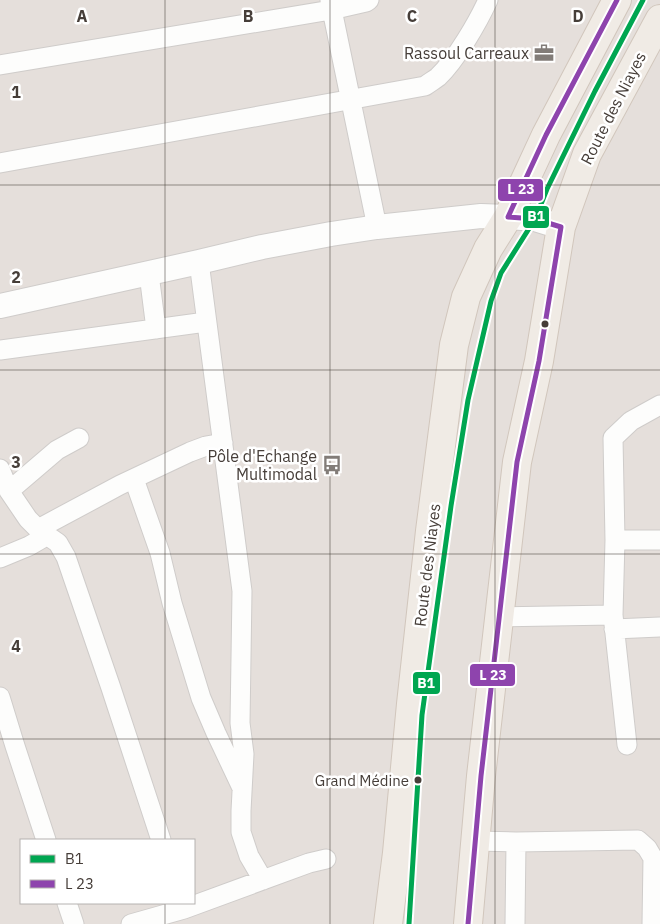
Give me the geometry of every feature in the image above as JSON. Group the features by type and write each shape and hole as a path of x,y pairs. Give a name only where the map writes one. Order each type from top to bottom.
{"main road":[{"name":"Route des Niayes","path":"388,924 430,531 454,345 466,297 488,249 508,217 546,135 617,0"},
{"name":"Route des Niayes","path":"468,924 475,841 517,462 539,361 561,227 587,154 660,20"}],"street":[{"path":"0,65 330,5 366,2 369,0"},
{"path":"0,163 425,86 437,78 449,65 467,38 488,0"},
{"path":"330,5 377,227"},
{"path":"0,306 149,274 262,247 377,227 481,216 535,219 561,227"},
{"path":"199,262 242,591 240,723 244,754 241,811 242,832 249,856 263,880"},
{"path":"149,274 156,330"},
{"path":"0,350 206,322"},
{"path":"626,746 614,622 613,438 631,421 660,405"},
{"path":"9,491 57,450 79,438"},
{"path":"0,558 29,546 43,532 120,484 190,452 206,446 223,443"},
{"path":"0,469 9,491 28,519 58,543 66,557 112,688 161,839"},
{"path":"134,479 160,553 172,603 201,698 242,790"},
{"path":"615,540 660,540"},
{"path":"499,617 614,622 660,627"},
{"path":"0,697 7,748 46,839"},
{"path":"475,841 638,840 647,848 653,858 652,924"},
{"path":"515,924 516,842"},
{"path":"131,924 185,912 263,880 326,858"},
{"path":"67,904 74,924"}],"shaded area":[{"path":"0,0 660,0 660,924 0,924"}],"transit line":[{"path":"468,924 481,776 517,462 539,361 561,227 535,219 508,217 546,135 617,0"},
{"name":"B1","path":"409,924 422,715 451,506 468,400 491,301 501,273 535,219 547,189 595,91 643,0"}],"place":[{"name":"Rassoul Carreaux","path":"544,53"},
{"name":"Pôle d'Echange Multimodal","path":"332,465"},
{"name":"Grand Médine","path":"418,780"}]}
